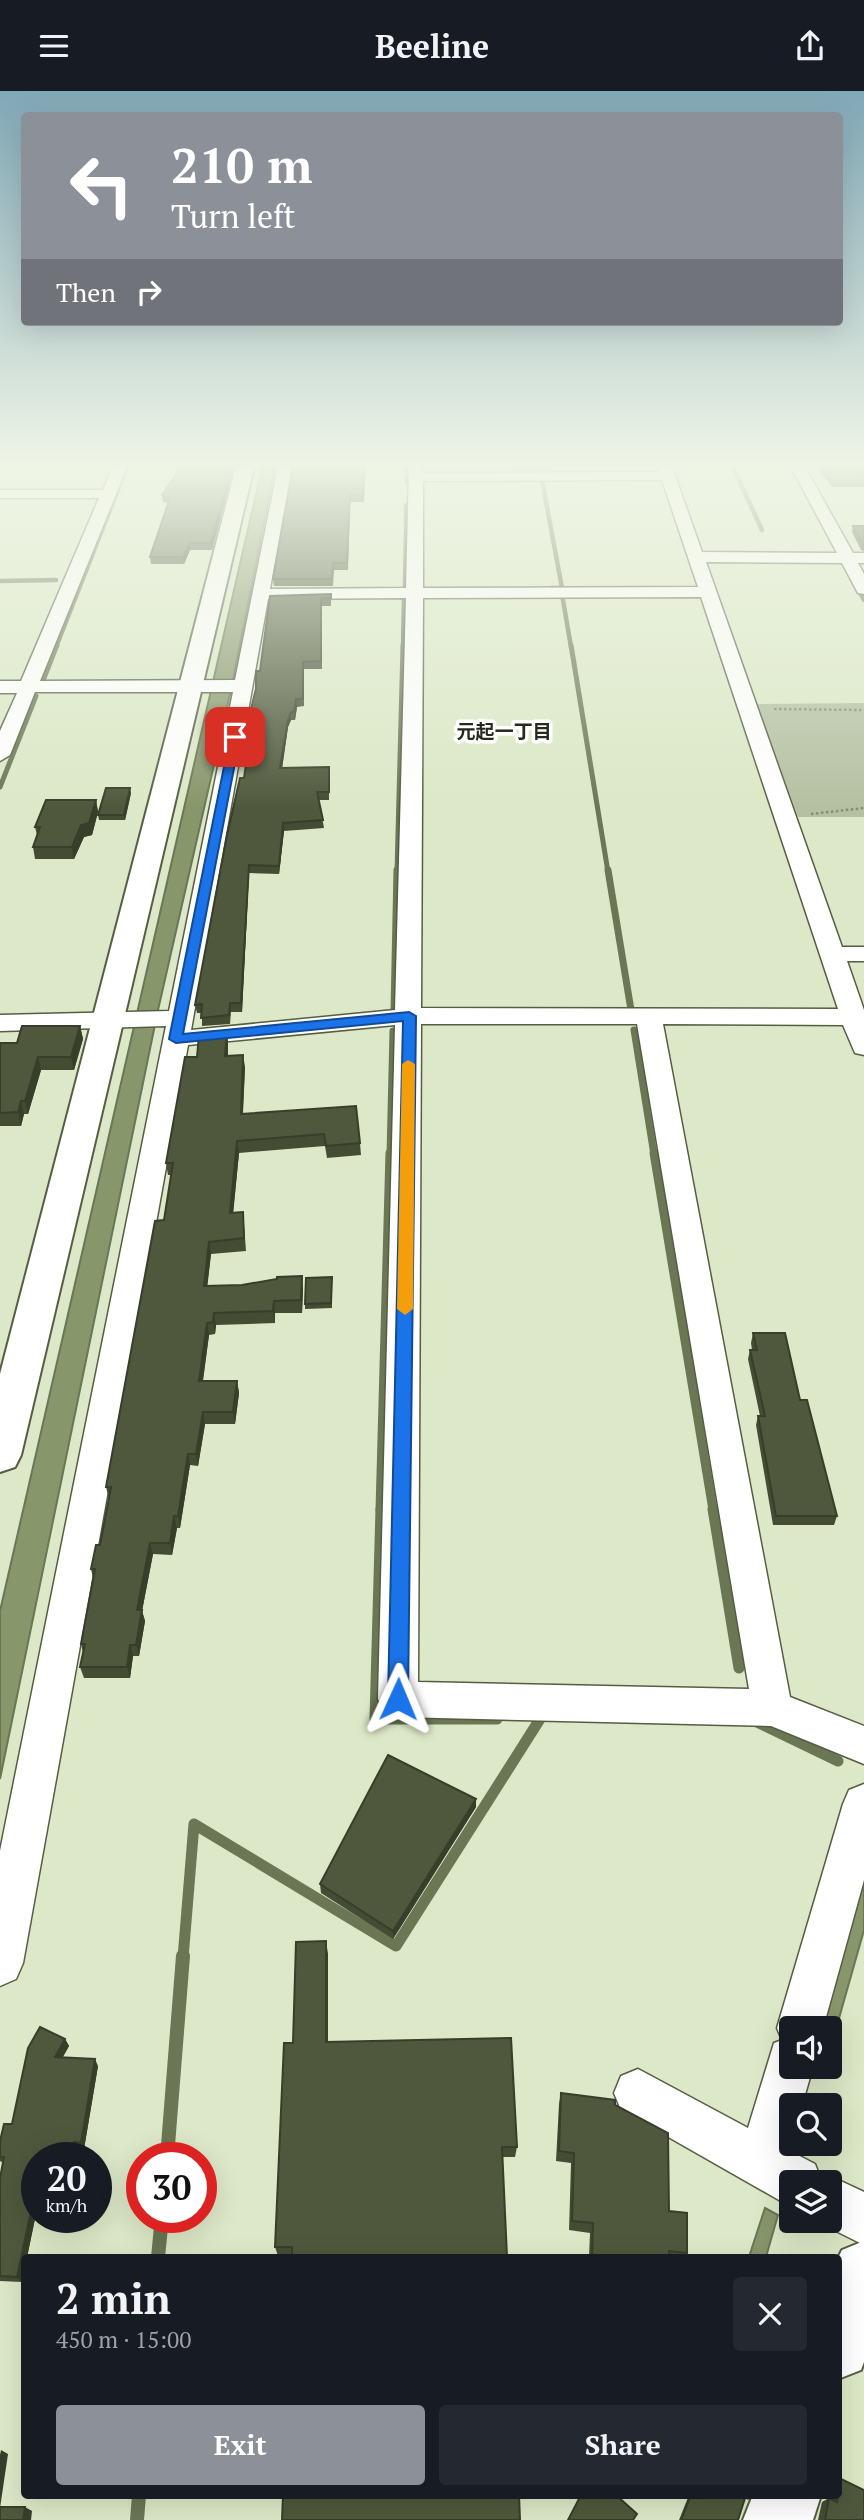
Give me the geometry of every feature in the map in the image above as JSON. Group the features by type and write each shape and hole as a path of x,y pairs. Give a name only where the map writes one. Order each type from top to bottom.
{"street":[{"path":"0,755 74,580"},
{"path":"0,1455 196,685 220,580"},
{"path":"0,1963 174,1026 241,686 265,580"},
{"path":"414,580 398,1699 772,1708 864,1745"},
{"path":"704,580 864,1047"},
{"path":"263,594 708,591"},
{"path":"0,687 241,686"},
{"path":"834,954 864,954"},
{"path":"0,1023 112,1019 174,1026 409,1016 854,1017"},
{"path":"649,1017 772,1708"},
{"path":"803,2016 864,1804"},
{"path":"779,2170 789,2079"},
{"path":"638,2093 779,2172"},
{"path":"842,2208 864,2220"},
{"path":"842,2335 864,2272"},
{"path":"778,2520 786,2499"}],"path":[{"path":"749,709 864,710"},
{"path":"785,814 833,814 864,808"}],"shaded area":[{"path":"236,580 253,580 231,690 158,1010 0,1779 0,1611"},
{"path":"864,703 864,817 798,817 756,704"},
{"path":"864,1883 864,1930 840,2016 824,2016"},
{"path":"765,2208 778,2215 767,2254 750,2254"}],"building":[{"path":"331,594 331,598 321,598 321,661 303,662 303,699 296,699 294,712 291,712 288,720 280,768 329,767 329,792 317,792 323,820 283,823 279,866 249,865 241,1003 230,1003 229,1015 201,1018 202,1004 195,1005 227,835 240,778 244,778 251,731 251,721 248,721 256,689 256,671 260,671 270,596"},
{"path":"106,788 130,788 124,815 98,815"},
{"path":"46,800 96,800 89,823 81,825 72,847 33,847 40,827 35,827"},
{"path":"22,1026 80,1026 71,1057 38,1057 25,1101 21,1101 18,1112 0,1113 0,1043 17,1043"},
{"path":"227,1033 225,1056 243,1055 241,1114 356,1106 360,1143 326,1146 324,1134 237,1141 230,1213 243,1212 244,1238 209,1242 204,1286 242,1285 277,1277 302,1276 301,1300 274,1301 273,1311 214,1313 213,1322 207,1323 199,1381 237,1381 233,1412 203,1412 196,1454 188,1454 178,1516 174,1516 170,1543 150,1543 137,1610 142,1610 136,1645 130,1645 127,1667 80,1667 85,1644 81,1644 95,1569 91,1569 96,1545 100,1545 111,1487 106,1487 155,1221 164,1220 173,1163 166,1163 185,1057 197,1057 199,1035"},
{"path":"332,1277 331,1303 305,1304 306,1278"},
{"path":"753,1333 785,1333 800,1400 807,1400 837,1516 776,1516 758,1416 765,1416 750,1350 757,1350"},
{"path":"388,1755 476,1799 393,1931 320,1884"},
{"path":"326,1941 326,2042 511,2038 517,2147 502,2147 507,2254 292,2254 292,2247 275,2247 284,2043 293,2043 296,1942"},
{"path":"40,2027 65,2039 55,2057 95,2059 81,2142 21,2142 21,2233 26,2233 17,2277 0,2276 0,2178 4,2157 0,2157 0,2141 4,2124 12,2124 28,2048"},
{"path":"561,2093 615,2100 615,2105 668,2133 669,2211 687,2213 687,2253 669,2251 669,2254 592,2254 593,2223 572,2221 574,2153 559,2151"},
{"path":"842,2479 864,2490 864,2520 825,2520 829,2499 837,2502 838,2499 842,2499"},
{"path":"283,2499 519,2499 520,2520 282,2520"},
{"path":"579,2499 620,2499 637,2514 633,2520 568,2520"},
{"path":"689,2499 745,2499 738,2520 681,2520"},
{"path":"0,2507 25,2507 23,2520 0,2520"}],"waterway":[{"path":"0,581 36,580"},
{"path":"56,647 82,580"},
{"path":"405,580 405,587"},
{"path":"551,588 562,588 561,580"},
{"path":"855,584 864,600"},
{"path":"562,594 571,647"},
{"path":"403,647 404,596"},
{"path":"44,678 57,645"},
{"path":"397,872 403,645"},
{"path":"571,645 608,872"},
{"path":"0,787 36,696"},
{"path":"394,1011 397,870"},
{"path":"608,870 631,1010"},
{"path":"634,1030 654,1155"},
{"path":"390,1155 393,1031"},
{"path":"380,1510 390,1153"},
{"path":"654,1153 713,1510"},
{"path":"381,1509 375,1719 497,1719"},
{"path":"713,1509 739,1668"},
{"path":"183,1958 194,1824 396,1946 540,1719"},
{"path":"755,1721 838,1761"},
{"path":"168,2142 183,1956"},
{"path":"158,2254 160,2233"},
{"path":"137,2520 139,2499"}],"slow traffic":[{"path":"405,1309 408,1064"}],"district":[{"name":"元起一丁目","path":"504,730"}],"route":[{"path":"235,737 176,1039 409,1016 398,1699"}]}
